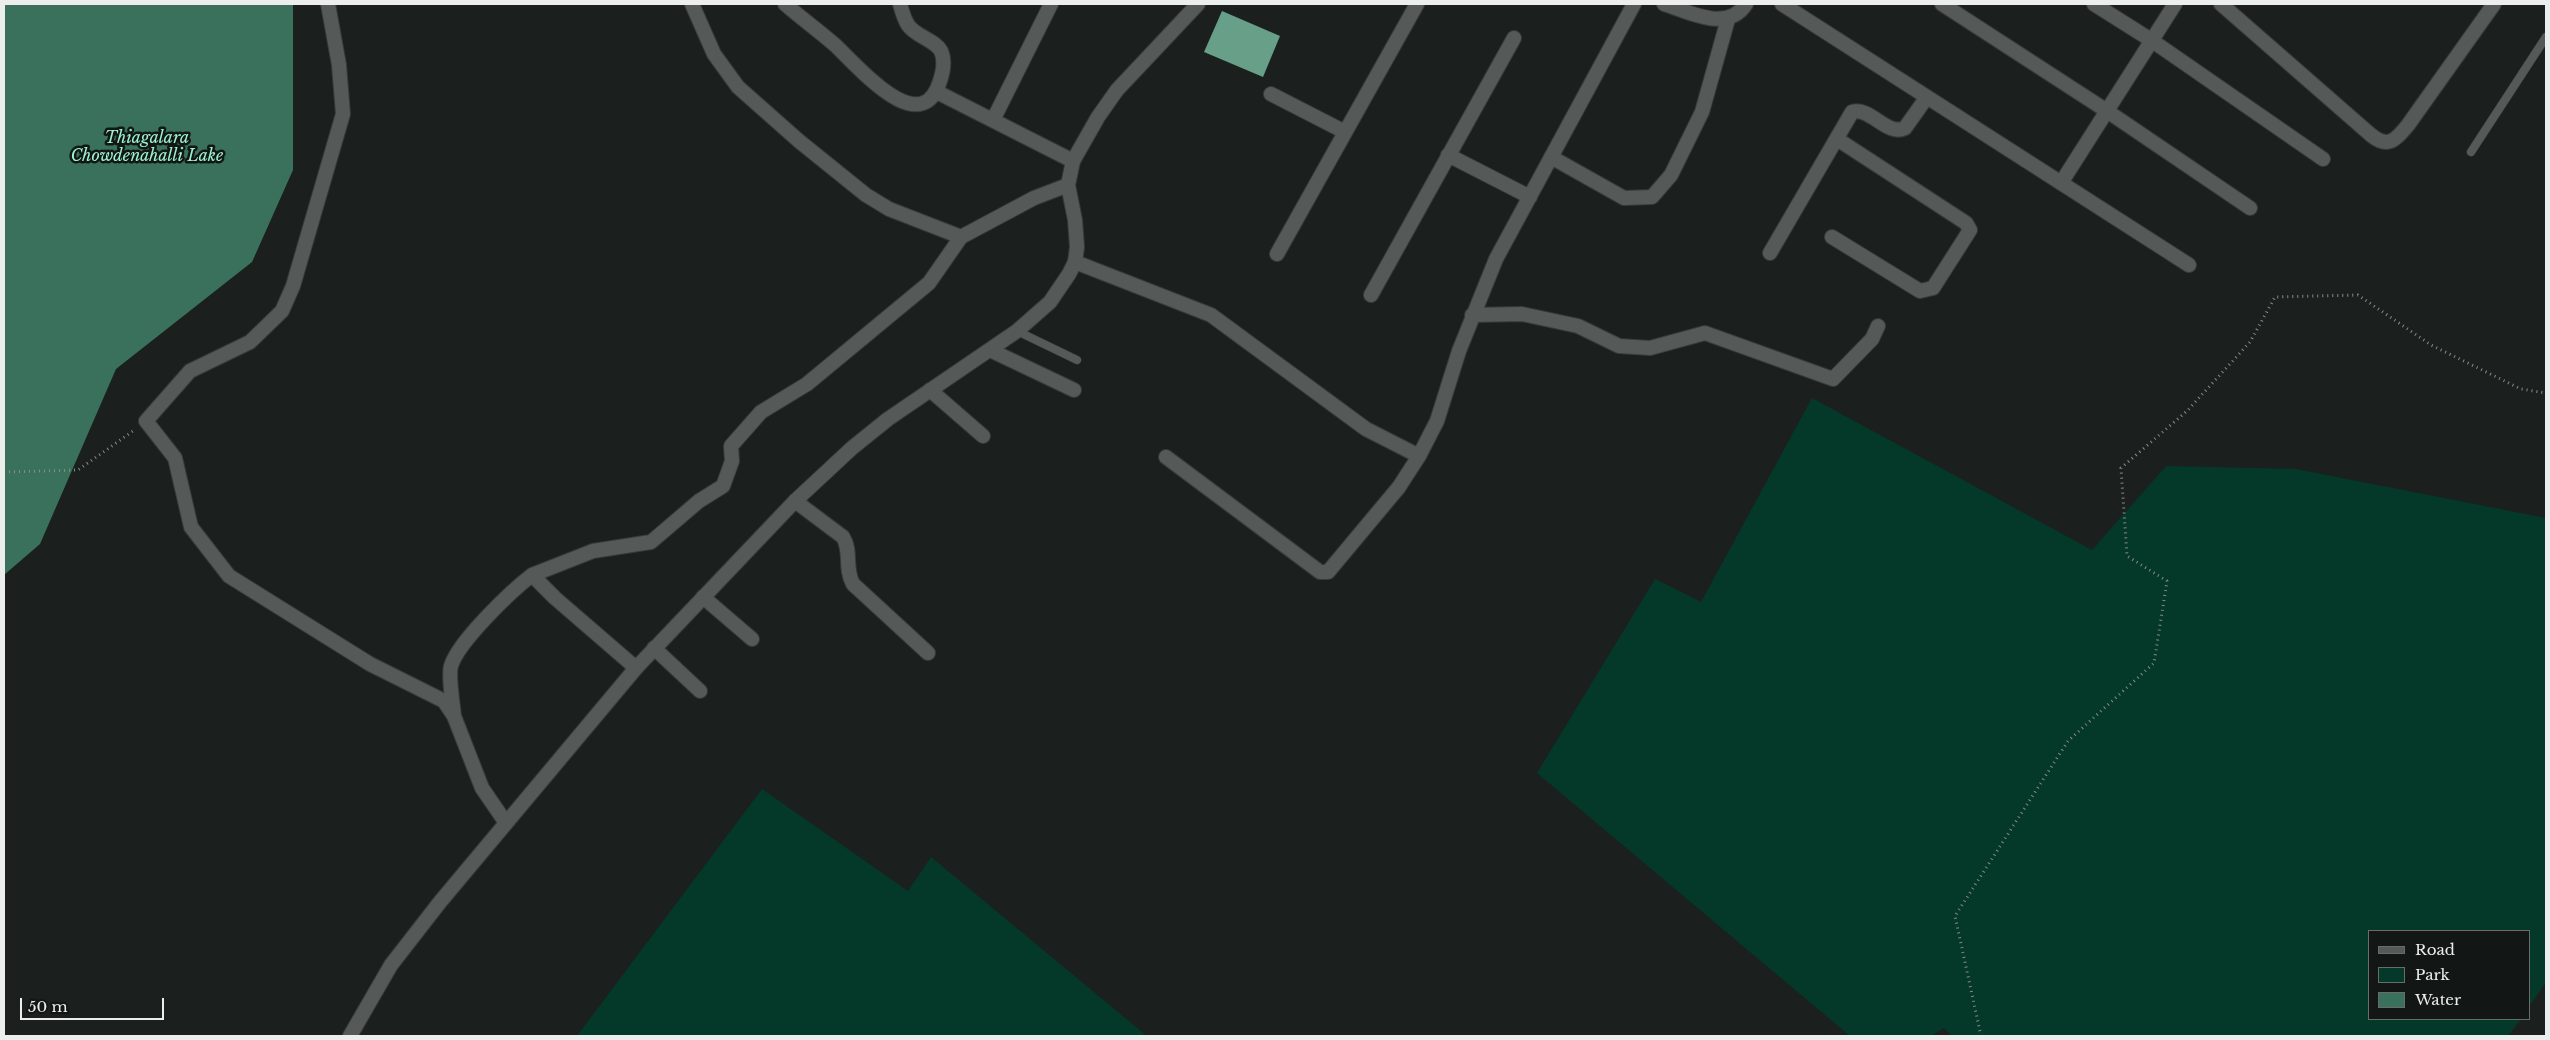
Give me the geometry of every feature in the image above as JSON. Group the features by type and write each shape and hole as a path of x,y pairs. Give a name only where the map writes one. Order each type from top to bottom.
{"street":[{"path":"328,4 339,65 343,114 293,286 282,311 250,342 190,371 146,421 175,458 191,527 228,576 370,664 444,702 454,716 482,788 506,823"},
{"path":"692,4 714,54 738,87 799,142 866,195 889,209 960,237"},
{"path":"784,4 836,47 867,78 904,103 916,104 925,102 937,92 944,64 940,50 908,26 900,4"},
{"path":"993,120 1051,4"},
{"path":"354,1034 391,965 440,902 654,648 795,501 870,433 1017,331 1050,302 1061,289 1075,262 1077,235 1068,185 1073,161 1098,117 1117,90 1198,4"},
{"path":"1277,254 1417,4"},
{"path":"1664,4 1712,19 1728,19 1737,14 1746,4"},
{"path":"1782,4 2189,265"},
{"path":"1942,4 2107,110 2250,208"},
{"path":"2094,4 2152,40 2323,159"},
{"path":"2061,184 2175,4"},
{"path":"2221,4 2371,135 2383,143 2389,143 2396,140 2408,125 2494,4"},
{"path":"1166,458 1325,573 1328,572 1399,487 1438,421 1472,315 1496,259 1629,5"},
{"path":"1551,157 1624,198 1652,197 1670,175 1702,112 1728,19"},
{"path":"1371,295 1514,38"},
{"path":"937,92 1073,161"},
{"path":"1271,94 1345,132"},
{"path":"1770,252 1852,112 1856,110 1894,129 1905,128 1927,97"},
{"path":"1832,237 1920,291 1926,291 1933,288 1970,230 1966,224 1837,139"},
{"path":"1448,155 1530,197"},
{"path":"454,716 451,666 469,636 517,587 532,576 593,551 651,542 699,501 723,486 732,461 731,446 761,412 808,384 929,283 960,237 1034,198 1068,185"},
{"path":"1075,262 1210,315 1366,429 1419,456"},
{"path":"1472,315 1522,314 1578,326 1619,346 1650,348 1704,333 1833,379 1872,339 1878,326"},
{"path":"990,350 1074,390"},
{"path":"930,390 983,436"},
{"path":"795,501 843,537 847,544 848,573 853,584 928,653"},
{"path":"532,576 636,668"},
{"path":"703,597 752,639"},
{"path":"654,648 700,690"}],"lane":[{"path":"2471,152 2546,37"},
{"path":"1017,331 1077,360"}],"path":[{"path":"1981,1036 1955,916 2068,741 2154,663 2168,582 2127,556 2120,468 2187,411 2243,348 2275,297 2358,295 2431,345 2521,390 2546,393"},
{"path":"4,472 78,470 146,421"}],"green space":[{"path":"1812,398 2092,550 2166,466 2296,469 2546,518 2546,982 2530,1006 2530,930 2368,930 2368,1020 2520,1020 2508,1036 1952,1036 1944,1028 1931,1036 1850,1036 1537,773 1655,579 1701,602"},
{"path":"762,789 908,891 931,857 1147,1036 577,1036"}],"water":[{"name":"Thiagalara Chowdenahalli Lake","path":"4,4 293,4 293,170 252,262 116,369 40,544 4,575"}],"building":[{"path":"1222,11 1280,36 1263,77 1204,52"}]}
